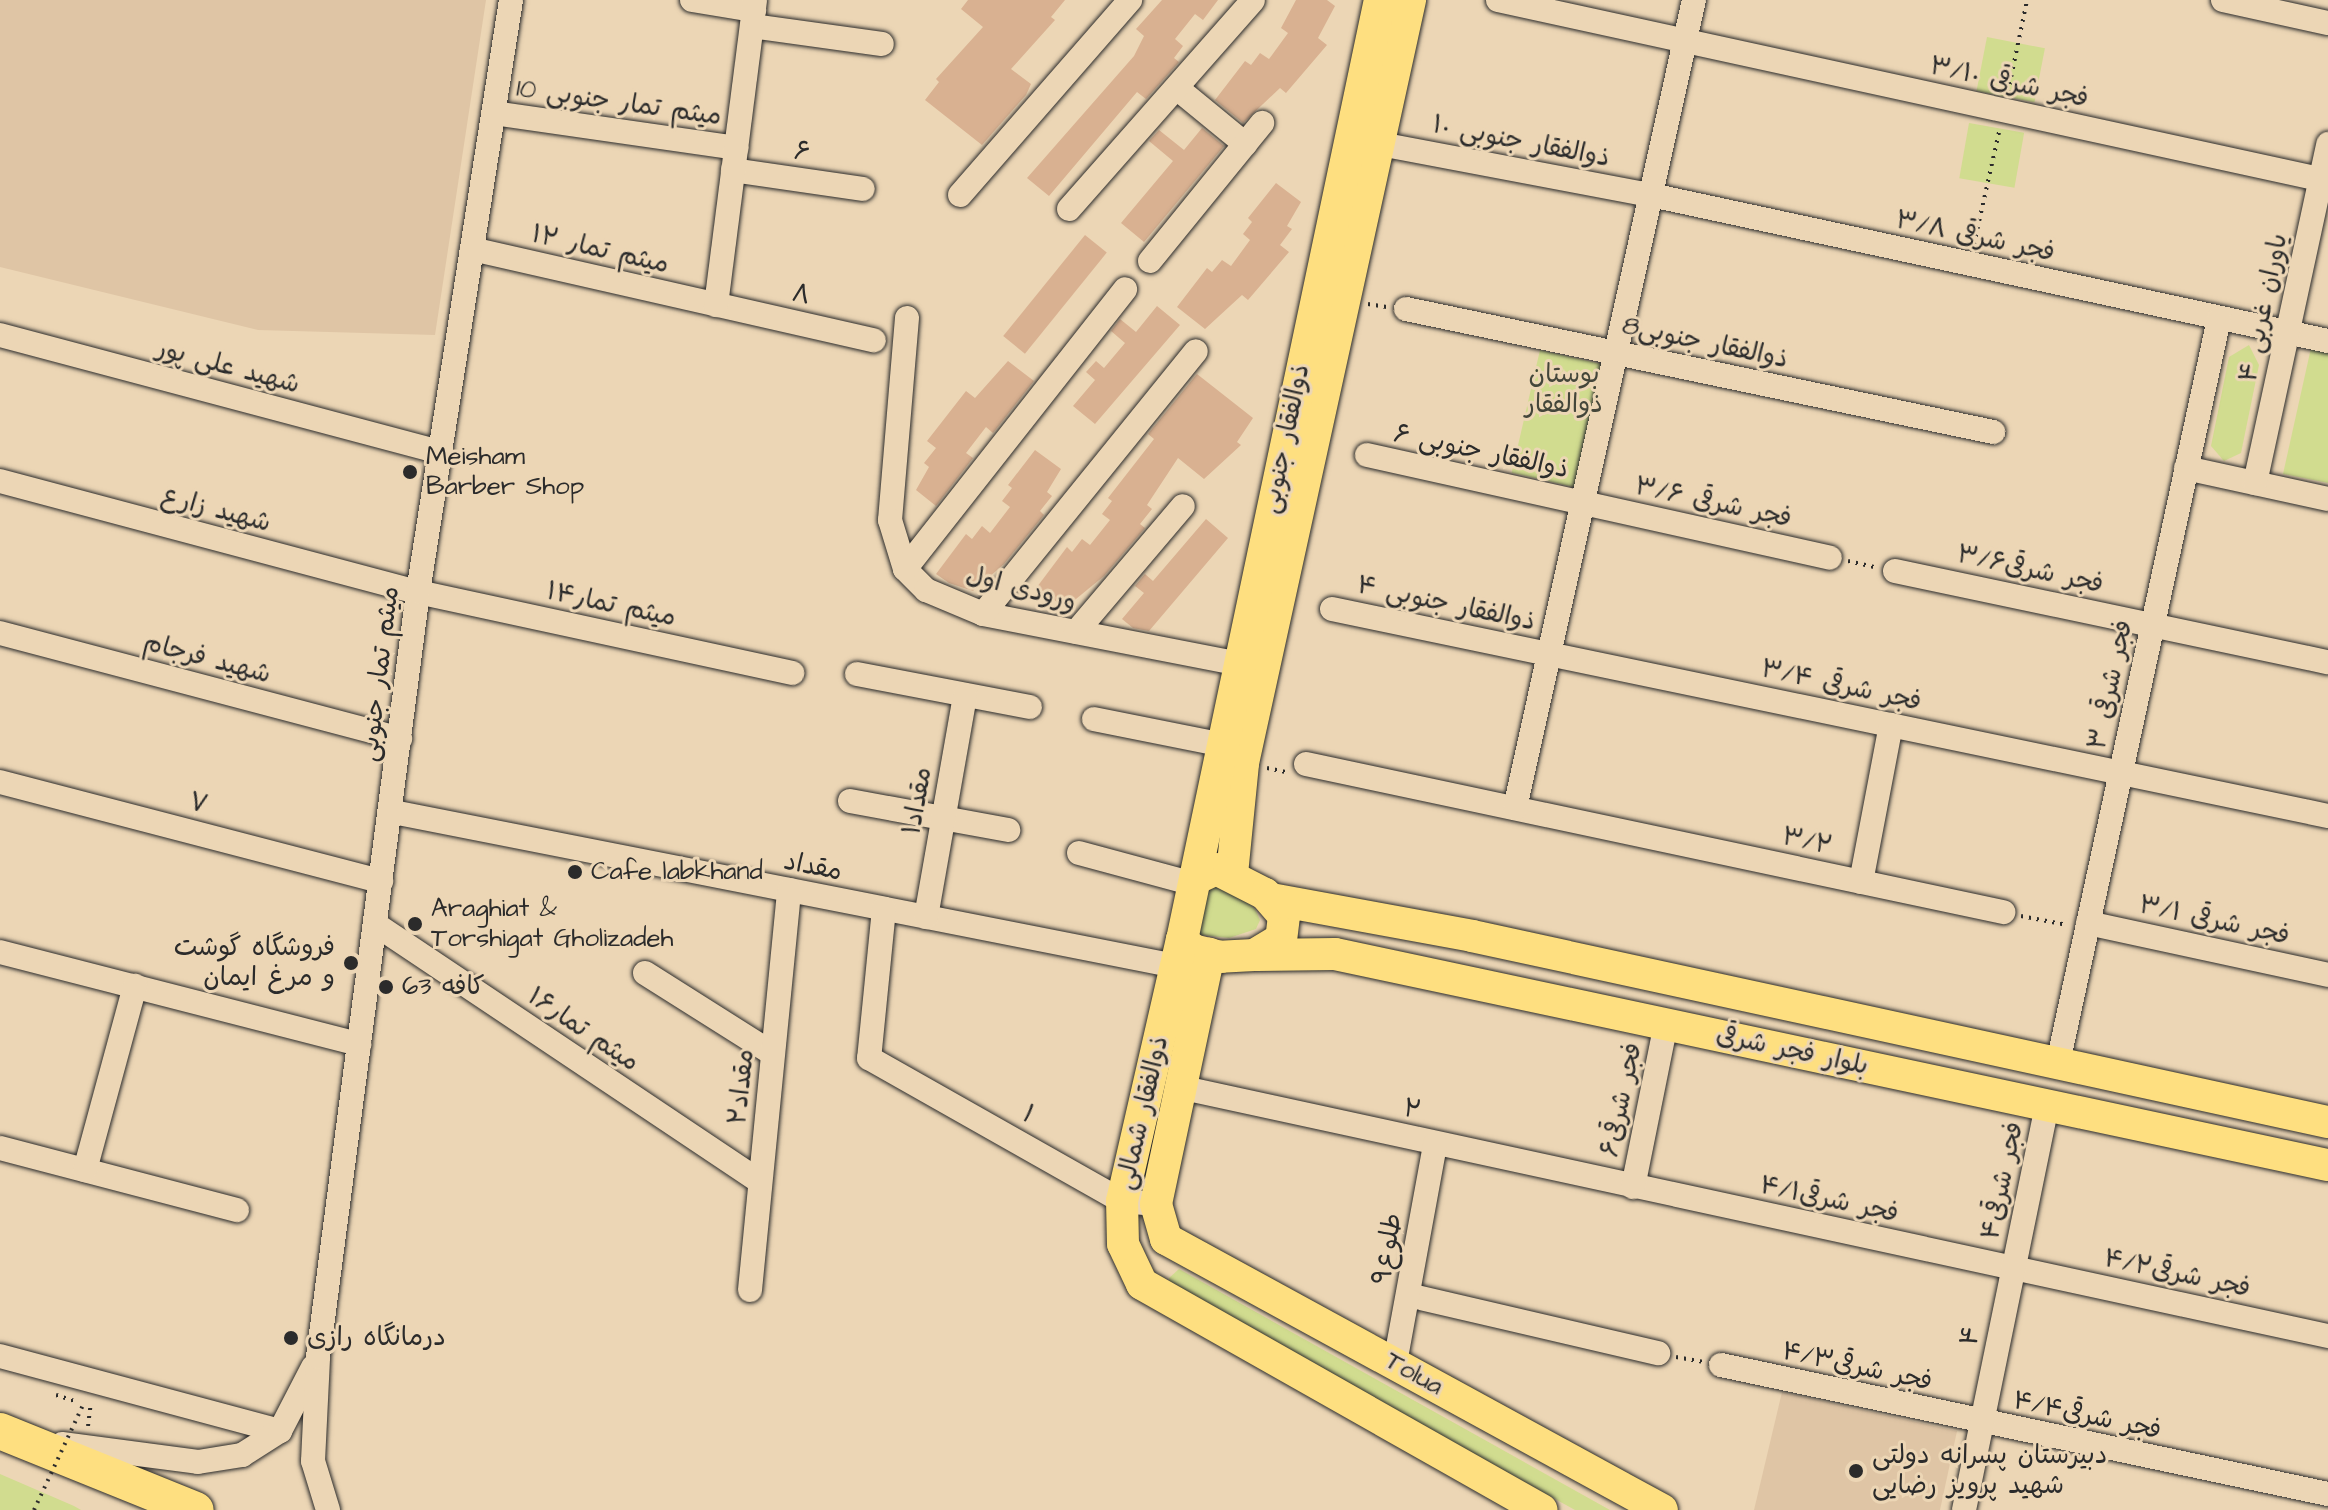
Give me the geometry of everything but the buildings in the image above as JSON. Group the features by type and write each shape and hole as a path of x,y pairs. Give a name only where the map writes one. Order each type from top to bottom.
{"highway":[{"path":"6,1438 141,1510"},
{"path":"6,1438 196,1510"}],"main road":[{"name":"ذوالفقار جنوبی","path":"1193,958 1195,881 1239,748 1321,341 1380,0"},
{"name":"ذوالفقار جنوبی","path":"1239,748 1240,664 1321,341 1344,300 1410,0"},
{"path":"1232,874 1239,748"},
{"path":"1195,881 1216,869 1232,874 1271,899 1284,916 1285,928 1271,948 1254,955"},
{"name":"بلوار فجر شرقی","path":"1271,899 1472,936 2328,1122"},
{"path":"1347,957 1331,945 1329,925 1364,918"},
{"name":"بلوار فجر شرقی","path":"1193,958 1289,951 1347,957 2328,1165"},
{"name":"ذوالفقار شمالی","path":"1166,1239 1156,1204 1179,1087 1193,958"},
{"name":"ذوالفقار شمالی","path":"1142,1284 1123,1244 1122,1201 1193,958"},
{"path":"1166,1239 1142,1284 1542,1510"},
{"name":"Tolua","path":"1166,1239 1662,1510"}],"street":[{"name":"میثم تمار جنوبی","path":"328,1510 313,1461 318,1357 375,924 393,812 418,592 511,0"},
{"path":"692,0 882,44"},
{"path":"960,195 1130,0"},
{"path":"1069,209 1178,89 1253,0"},
{"name":"۳/۱۰ فجر شرقی","path":"1498,0 2324,180"},
{"path":"1515,808 1694,0"},
{"path":"2223,0 2328,23"},
{"path":"716,305 754,12"},
{"path":"1178,89 1245,144"},
{"name":"میثم تمار جنوبی 10","path":"494,113 735,159"},
{"path":"1150,261 1262,123"},
{"name":"۱۰ ذوالفقار جنوبی","path":"1380,144 1651,195"},
{"name":"۴ یاوران غربی","path":"2255,483 2324,180 2328,144"},
{"name":"۶","path":"735,159 863,189"},
{"name":"۳/۸ فجر شرقی","path":"1651,195 2328,341"},
{"name":"میثم تمار ۱۲","path":"472,249 716,305"},
{"path":"905,569 1125,289"},
{"name":"۸","path":"716,305 874,340"},
{"name":"8ذوالفقار جنوبی","path":"1406,309 1993,432"},
{"path":"905,569 890,520 907,318"},
{"name":"۳ فجر شرقی","path":"2058,1063 2219,319"},
{"name":"شهید علی پور","path":"0,335 441,452"},
{"path":"983,614 1196,351"},
{"name":"۶ ذوالفقار جنوبی","path":"1367,455 1583,503"},
{"path":"2186,468 2328,499"},
{"name":"شهید زارع","path":"0,481 418,592"},
{"name":"۳/۶ فجر شرقی","path":"1583,503 1830,558"},
{"path":"1076,632 1183,506"},
{"name":"ورودی اول","path":"905,569 926,590 983,614 1240,664"},
{"name":"فجر شرقی۳/۶","path":"1895,571 2328,662"},
{"name":"میثم تمار۱۴","path":"418,592 792,673"},
{"name":"۴ ذوالفقار جنوبی","path":"1332,609 1549,655"},
{"name":"شهید فرجام","path":"0,633 400,739"},
{"name":"۳/۴ فجر شرقی","path":"1549,655 2328,816"},
{"path":"857,674 1030,707"},
{"name":"مقداد۱","path":"926,917 965,695"},
{"path":"1094,719 1239,748"},
{"path":"1861,882 1891,725"},
{"name":"۳/۲","path":"1306,764 2003,912"},
{"name":"۷","path":"0,782 381,881"},
{"path":"850,801 1008,830"},
{"name":"مقداد","path":"393,812 926,917 1193,958"},
{"path":"1079,853 1195,881"},
{"name":"مقداد۲","path":"750,1290 789,890"},
{"name":"۱","path":"884,909 867,1050 876,1061 1122,1201 1156,1204"},
{"name":"میثم تمار۱۶","path":"375,924 760,1182"},
{"name":"۳/۱ فجر شرقی","path":"2087,926 2328,975"},
{"path":"0,952 359,1044"},
{"path":"645,973 773,1054"},
{"path":"85,1170 135,986"},
{"name":"فجر شرقی۶","path":"1633,1187 1666,1024"},
{"name":"۲","path":"1179,1087 1633,1187"},
{"name":"فجر شرقی۴","path":"2014,1268 2047,1104"},
{"name":"طلوع۹","path":"1395,1363 1435,1144"},
{"path":"0,1148 237,1210"},
{"name":"فجر شرقی۴/۱","path":"1633,1187 2014,1268"},
{"name":"فجر شرقی۴/۲","path":"2014,1268 2328,1336"},
{"name":"۴","path":"1964,1510 2014,1268"},
{"path":"1408,1295 1658,1353"},
{"path":"0,1356 280,1431"},
{"name":"میثم تمار جنوبی","path":"280,1431 318,1357"},
{"name":"فجر شرقی۴/۳","path":"1721,1365 1982,1422"},
{"name":"فجر شرقی۴/۴","path":"1982,1422 2328,1494"},
{"path":"6,1438 198,1462 242,1455 280,1431"}],"path":[{"path":"1970,265 2027,0"},
{"path":"1344,300 1406,309"},
{"path":"1830,558 1895,571"},
{"path":"1239,748 1303,776 1306,764"},
{"path":"2003,912 2087,926"},
{"path":"1658,1353 1721,1365"},
{"path":"34,1510 84,1403"}],"shaded area":[{"path":"0,0 486,0 435,335 258,330 0,267"},
{"name":"دبیرستان پسرانه دولتی شهید پرویز رضایی","path":"1782,1392 1957,1431 1940,1510 1754,1510"}],"green space":[{"path":"1987,37 2045,48 2034,102 1977,91"},
{"path":"1969,123 2024,133 2014,188 1959,178"},
{"path":"2249,345 2259,365 2241,453 2224,461 2211,446 2229,357"},
{"path":"2311,348 2328,352 2328,483 2283,474"},
{"name":"بوستان ذوالفقار","path":"1540,350 1603,365 1575,487 1512,473"},
{"path":"1225,881 1255,909 1260,920 1256,929 1229,938 1192,934 1198,884"},
{"path":"1179,1269 1610,1510 1575,1510 1170,1285 1169,1278"},
{"path":"0,1474 74,1506 81,1510 0,1510"}],"place":[{"name":"Meisham Barber Shop","path":"410,472"},
{"name":"Cafe labkhand","path":"575,872"},
{"name":"Araghiat & Torshigat Gholizadeh","path":"415,924"},
{"name":"فروشگاه گوشت و مرغ ایمان","path":"351,963"},
{"name":"کافه 63","path":"386,987"},
{"name":"درمانگاه رازی","path":"291,1338"},
{"name":"دبیرستان پسرانه دولتی شهید پرویز رضایی","path":"1856,1471"}]}
